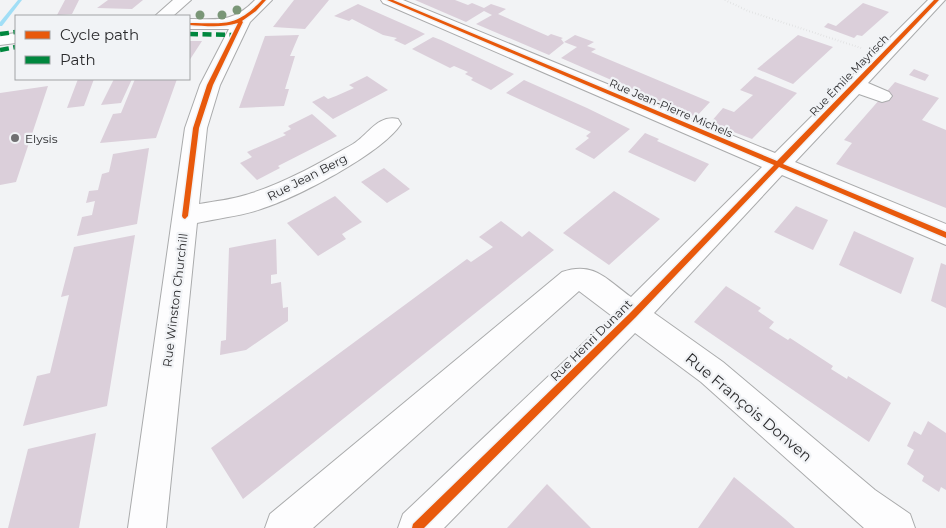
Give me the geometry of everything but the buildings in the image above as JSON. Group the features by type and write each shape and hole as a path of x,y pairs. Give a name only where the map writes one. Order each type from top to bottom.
{"street":[{"path":"164,15 182,0"},
{"path":"190,24 226,25 241,22 251,16 264,0"},
{"name":"Rue Jean-Pierre Michels","path":"388,0 946,235"},
{"path":"931,6 946,13"},
{"name":"Rue Émile Mayrisch","path":"777,165 931,6"},
{"name":"Rue Winston Churchill","path":"147,528 196,128 210,85 241,22"},
{"path":"0,40 15,38"},
{"path":"855,85 882,96"},
{"name":"Rue Jean Berg","path":"186,216 255,202 287,190 363,148 390,124"},
{"name":"Rue Henri Dunant","path":"417,528 633,314 777,165"},
{"name":"Rue Henri Dunant","path":"284,528 572,280 583,278 633,314"},
{"name":"Rue François Donven","path":"633,314 712,372 874,516 896,528"}],"path":[{"path":"725,0 748,11 883,56"}],"waterway":[{"path":"0,25 20,0"}],"marked path":[{"path":"0,34 15,32"},
{"path":"190,34 235,35"},
{"path":"0,50 15,47"}],"cycle path":[{"path":"190,24 231,24 247,17 264,0"},
{"path":"389,0 946,235"},
{"path":"417,528 633,315 937,0"},
{"path":"185,216 196,128 210,85 241,22"}],"place":[{"name":"Elysis","path":"15,138"}]}
